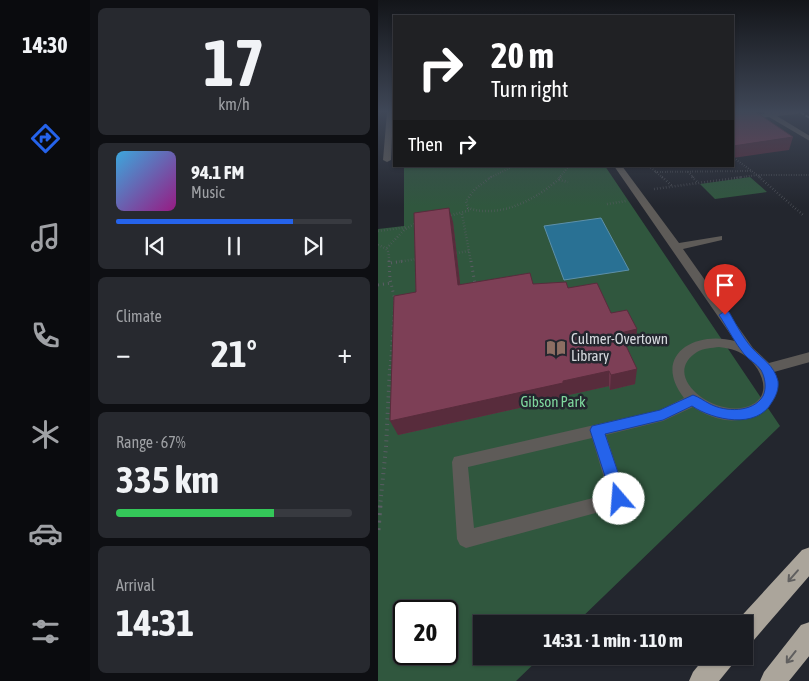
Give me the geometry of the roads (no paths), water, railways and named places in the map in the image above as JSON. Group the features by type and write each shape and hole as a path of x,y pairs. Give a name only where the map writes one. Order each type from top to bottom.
{"highway":[{"path":"753,622 810,558"},
{"path":"773,681 810,634"},
{"path":"702,681 715,665"}],"street":[{"path":"386,161 390,144"},
{"path":"619,167 748,351"},
{"path":"676,247 720,238"},
{"path":"719,342 734,345 748,351 759,359 767,369 772,381 771,393 765,403 754,411 740,415 723,414 706,409 682,389 677,377 677,365 683,355 698,345 719,342"},
{"path":"767,369 810,357"},
{"path":"597,430 619,499 466,539 460,462 597,430 663,415 693,400"}],"water":[{"path":"601,218 629,270 564,280 544,226"}],"place":[{"name":"Culmer-Overtown Library","path":"556,348"}],"park label":[{"name":"Gibson Park","path":"553,402"}]}
